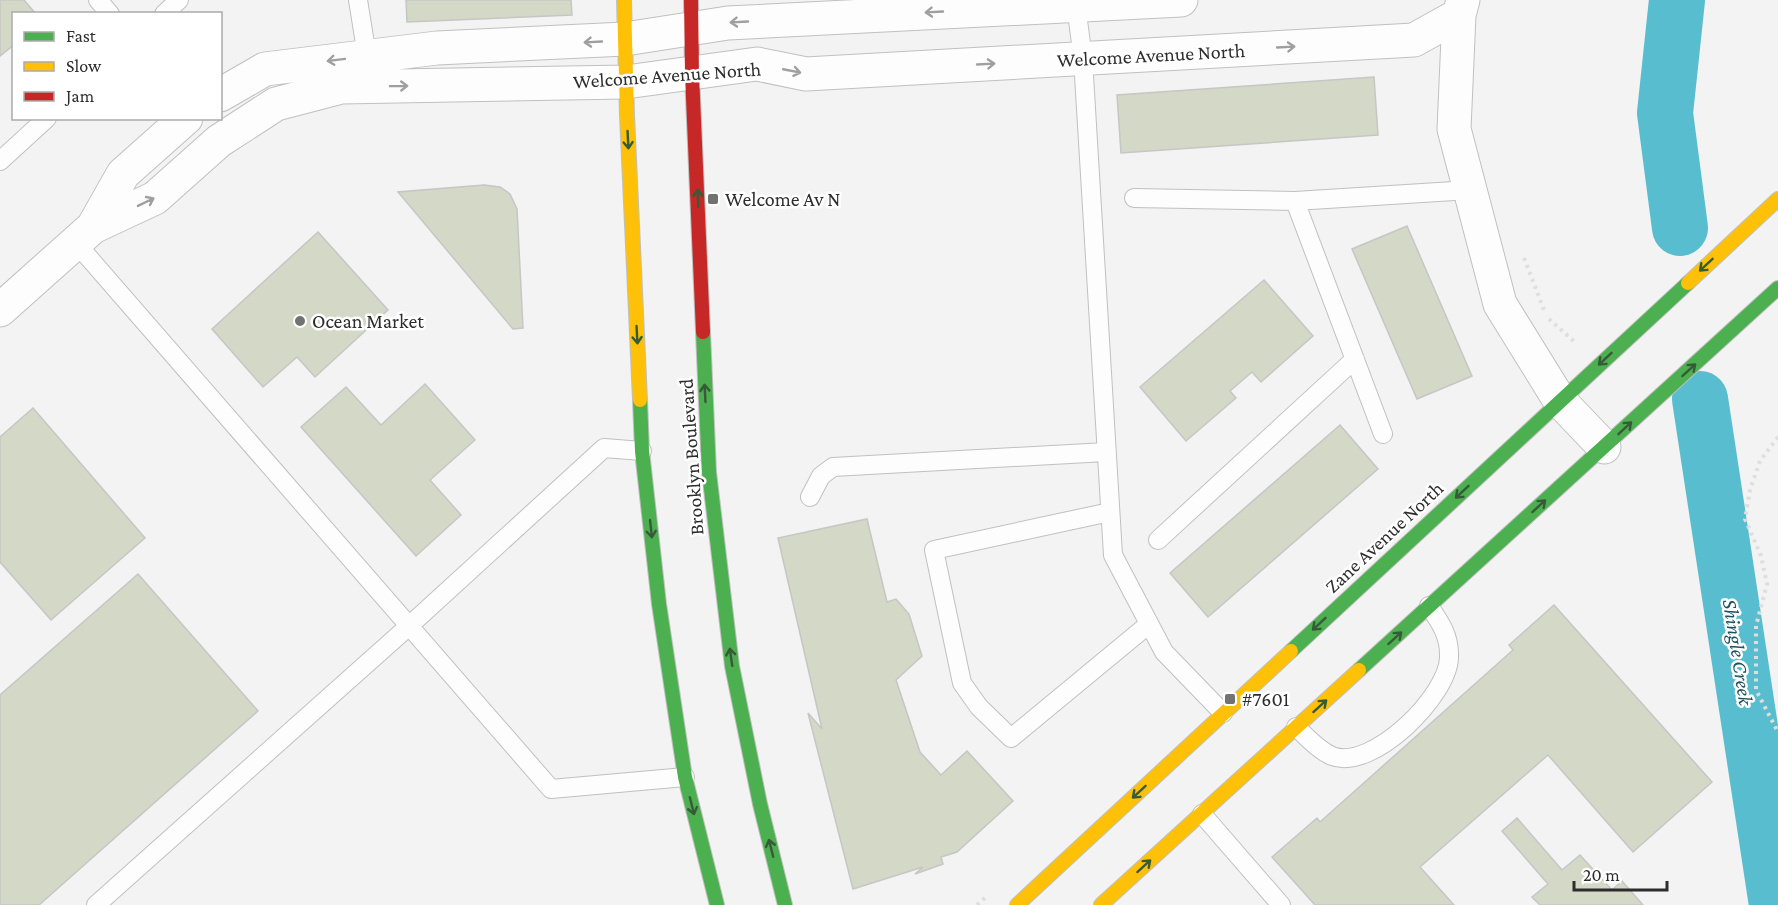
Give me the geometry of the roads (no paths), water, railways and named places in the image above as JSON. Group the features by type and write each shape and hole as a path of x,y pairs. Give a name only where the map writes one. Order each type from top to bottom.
{"street":[{"path":"624,0 642,452 659,604 685,777 717,905"},
{"name":"Welcome Avenue North","path":"222,94 265,69 437,48 625,39 692,14 728,23 1181,0"},
{"name":"Welcome Avenue North","path":"0,310 85,235 155,198 219,141 276,104 341,87 626,82 757,64 806,74 1414,40 1451,5"},
{"path":"1451,5 1454,129 1500,304 1560,401 1604,447"},
{"name":"Brooklyn Boulevard","path":"692,14 692,74 709,472 719,568 735,678 760,804 785,905"},
{"name":"Welcome Avenue North","path":"85,235 123,174 184,120"},
{"name":"Zane Avenue North","path":"1017,905 1778,199"},
{"path":"1101,905 1778,288"}],"lane":[{"path":"98,0 108,12"},
{"path":"166,12 179,0"},
{"path":"358,0 367,56"},
{"path":"1076,4 1083,58 1113,555 1164,652 1223,713"},
{"path":"0,161 45,120"},
{"path":"1134,198 1295,201 1470,190"},
{"path":"1295,201 1383,434"},
{"path":"85,235 410,626 551,789 685,777"},
{"path":"1158,540 1355,359"},
{"path":"96,905 410,626 604,448 642,452"},
{"path":"810,497 821,476 833,467 1106,452"},
{"path":"1110,512 934,550 962,683 979,707 1011,738 1149,624"},
{"path":"1296,727 1316,746 1333,756 1349,758 1368,753 1388,741 1433,698 1446,676 1449,657 1446,633 1430,606"},
{"path":"1202,813 1281,905"}],"waterway":[{"name":"Shingle Creek","path":"1677,0 1665,113 1680,228"},
{"name":"Shingle Creek","path":"1700,399 1777,905"}],"place":[{"name":"Welcome Av N","path":"713,199"},
{"name":"Ocean Market","path":"300,321"},
{"name":"#7601","path":"1230,699"}]}
